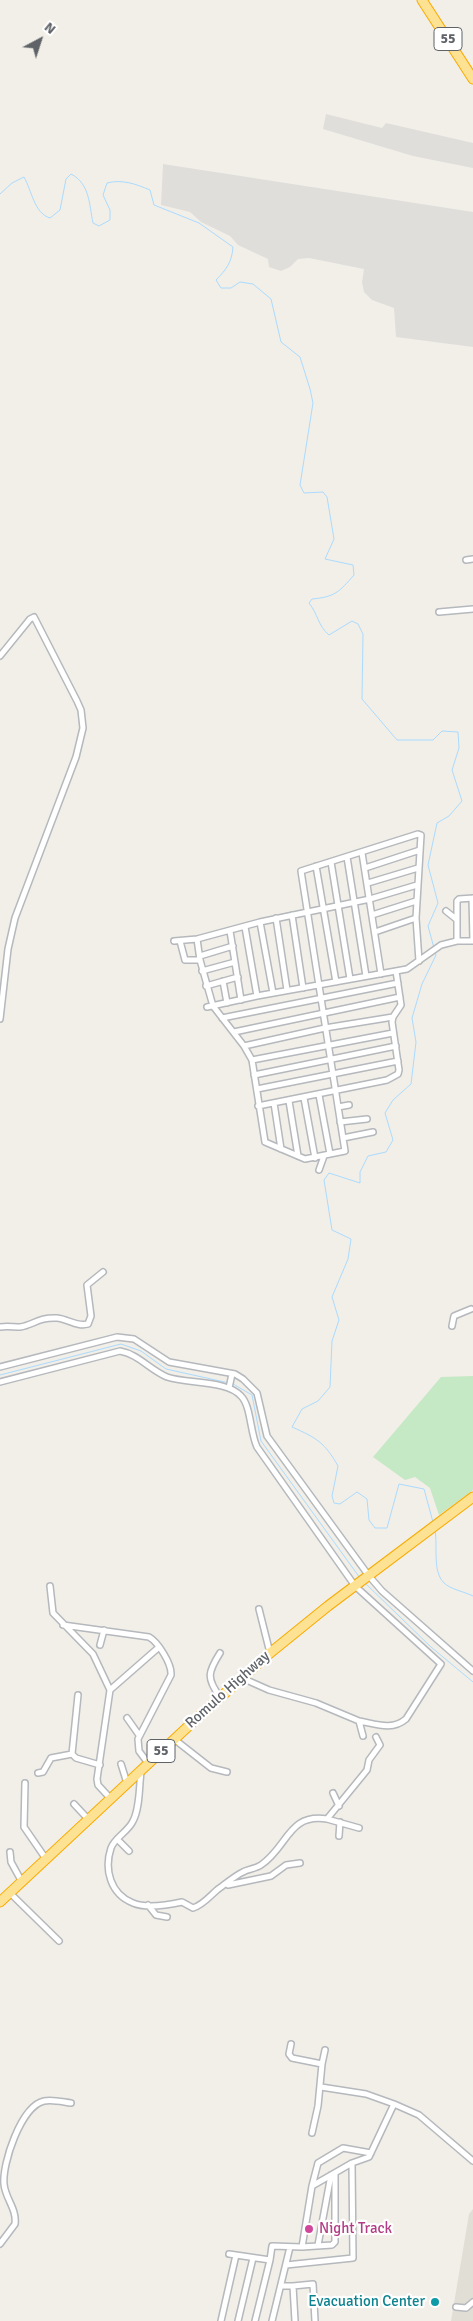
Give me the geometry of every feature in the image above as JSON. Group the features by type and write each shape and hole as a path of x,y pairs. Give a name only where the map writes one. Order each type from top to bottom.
{"highway":[{"name":"55","path":"422,0 473,79"},
{"name":"Romulo Highway","path":"0,1902 90,1820 174,1739 270,1653 328,1606 473,1497"}],"street":[{"path":"466,560 473,559"},
{"path":"439,612 473,609"},
{"path":"0,656 30,619 34,617 81,710 83,728 76,757 14,918 8,949 0,1019"},
{"path":"197,939 210,1007 234,1032 252,1060 265,1142 305,1159 345,1151 322,1012 302,870 362,853 418,834 421,837 416,902 419,961"},
{"path":"365,868 420,850"},
{"path":"362,853 381,974"},
{"path":"347,857 366,976"},
{"path":"331,862 350,979"},
{"path":"316,866 336,982"},
{"path":"368,883 418,868"},
{"path":"233,946 200,958 185,960 177,941 197,939 276,918 370,899 417,885"},
{"path":"210,1007 287,990 407,969 441,945 457,940 473,941 472,898 458,900 456,919 457,940"},
{"path":"372,916 416,902"},
{"path":"446,910 456,919"},
{"path":"292,915 303,988"},
{"path":"276,918 287,990"},
{"path":"375,932 416,918"},
{"path":"260,922 273,993"},
{"path":"245,927 256,996"},
{"path":"230,930 241,1000"},
{"path":"202,971 235,962"},
{"path":"258,1106 335,1092 394,1078 400,1070 393,1017 401,1005 396,971"},
{"path":"206,986 238,977"},
{"path":"223,981 227,1003"},
{"path":"222,1018 398,983"},
{"path":"234,1032 322,1012 400,998"},
{"path":"244,1046 325,1028 393,1017"},
{"path":"252,1060 394,1032"},
{"path":"254,1075 331,1061 396,1046"},
{"path":"257,1089 398,1061"},
{"path":"319,1095 328,1155 319,1170"},
{"path":"304,1098 315,1158"},
{"path":"289,1100 298,1156"},
{"path":"274,1103 281,1149"},
{"path":"338,1107 349,1105"},
{"path":"340,1122 367,1119"},
{"path":"343,1138 372,1132"},
{"path":"303,1166 305,1159"},
{"path":"0,1327 20,1327 48,1318 67,1320 82,1325 88,1324 91,1316 87,1285 103,1272"},
{"path":"452,1326 454,1316 472,1311"},
{"path":"0,1367 118,1336 134,1339 169,1362 243,1379 257,1393 267,1436 368,1576 382,1591 473,1671"},
{"path":"0,1382 120,1351 129,1352 152,1370 168,1377 230,1387 244,1399 257,1447 356,1585 441,1664 406,1720 389,1726 359,1721 316,1703 269,1690 241,1678"},
{"path":"230,1387 232,1376"},
{"path":"50,1586 53,1613 62,1625 93,1654 110,1690 97,1782 111,1800"},
{"path":"259,1609 270,1653"},
{"path":"62,1625 149,1637 154,1640 172,1671 139,1735 140,1751 148,1763"},
{"path":"100,1644 104,1630"},
{"path":"110,1690 158,1648"},
{"path":"220,1653 210,1672 212,1686 220,1697"},
{"path":"72,1754 78,1695"},
{"path":"127,1718 139,1735"},
{"path":"359,1721 363,1736"},
{"path":"327,1818 368,1770 369,1760 380,1745 376,1737"},
{"path":"174,1739 211,1768 227,1772"},
{"path":"72,1754 76,1758 100,1765"},
{"path":"38,1773 43,1772 51,1758 72,1754"},
{"path":"121,1764 127,1784"},
{"path":"141,1772 133,1823 112,1846 108,1865 110,1881 116,1891 134,1904 148,1906 182,1902 191,1908 196,1907 243,1871 261,1865 280,1847 292,1829 312,1816 327,1818 359,1828"},
{"path":"26,1783 24,1827 47,1860"},
{"path":"333,1793 338,1806"},
{"path":"74,1804 90,1820"},
{"path":"339,1836 340,1822"},
{"path":"117,1839 129,1851"},
{"path":"10,1852 11,1862 22,1882"},
{"path":"226,1885 271,1876 286,1865 300,1862"},
{"path":"10,1893 59,1942"},
{"path":"148,1906 156,1915 166,1917"},
{"path":"291,2044 289,2054 292,2058 322,2064"},
{"path":"312,2132 322,2064 326,2050"},
{"path":"320,2087 366,2094 419,2115 473,2161"},
{"path":"0,2244 15,2224 14,2211 4,2184 17,2127 35,2106 43,2102 71,2103"},
{"path":"312,2186 358,2160 368,2158 394,2104"},
{"path":"302,2247 312,2186 319,2162 343,2148 371,2153"},
{"path":"358,2160 360,2152"},
{"path":"286,2265 353,2258 352,2163"},
{"path":"318,2246 333,2174"},
{"path":"255,2321 272,2246 318,2246 332,2245 336,2242 333,2174"},
{"path":"272,2321 290,2247"},
{"path":"228,2254 270,2260"},
{"path":"221,2321 236,2255"},
{"path":"238,2321 253,2258"},
{"path":"281,2286 312,2284 316,2321"},
{"path":"293,2286 295,2321"},
{"path":"456,2307 466,2308 473,2302"}],"shaded area":[{"path":"326,114 382,128 386,123 473,143 473,168 413,156 323,129"},
{"path":"163,164 473,212 473,347 396,337 394,308 372,300 364,292 362,282 364,269 309,258 298,259 290,267 281,271 269,267 268,259 238,245 230,236 201,222 190,212 161,205"},
{"path":"473,2209 473,2321 451,2321 469,2214"}],"green space":[{"path":"473,1376 473,1490 439,1515 430,1488 415,1477 405,1480 373,1457 441,1377"}],"waterway":[{"path":"0,194 12,183 24,177 37,207 50,218 60,210 66,179 71,174 82,183 88,195 93,223 99,226 110,220 110,210 103,195 107,183 124,182 145,188 150,190 154,205 199,223 233,247 228,265 216,280 221,288 231,288 240,282 253,284 271,299 281,342 300,357 313,403 300,485 304,493 323,492 327,497 334,539 325,559 353,565 354,575 340,590 326,597 312,599 309,603 322,628 329,635 352,621 358,624 363,634 362,699 397,740 433,740 442,731 458,732 459,748 452,770 462,801 449,816 437,823 428,865 438,903 428,926 434,948"},
{"path":"433,1522 424,1489 399,1484 387,1528 375,1528 369,1520 367,1499 357,1492 340,1504 334,1503 332,1496 338,1466 320,1442 292,1427 302,1409 318,1401 330,1387 332,1341 339,1320 332,1297 348,1259 351,1239 332,1230 324,1180 329,1173 360,1183 360,1172 368,1156 386,1152 393,1140 385,1113 393,1100 411,1084 416,1042 412,1018 422,984 436,955 435,952"},
{"path":"0,1375 121,1344 141,1351 166,1369 229,1383"},
{"path":"233,1384 252,1395 261,1441 360,1578"},
{"path":"435,1530 437,1565 440,1578 450,1587 473,1596"},
{"path":"365,1583 431,1647 473,1682"}],"place":[{"name":"Night Track","path":"309,2229"},
{"name":"Evacuation Center","path":"435,2302"}]}
